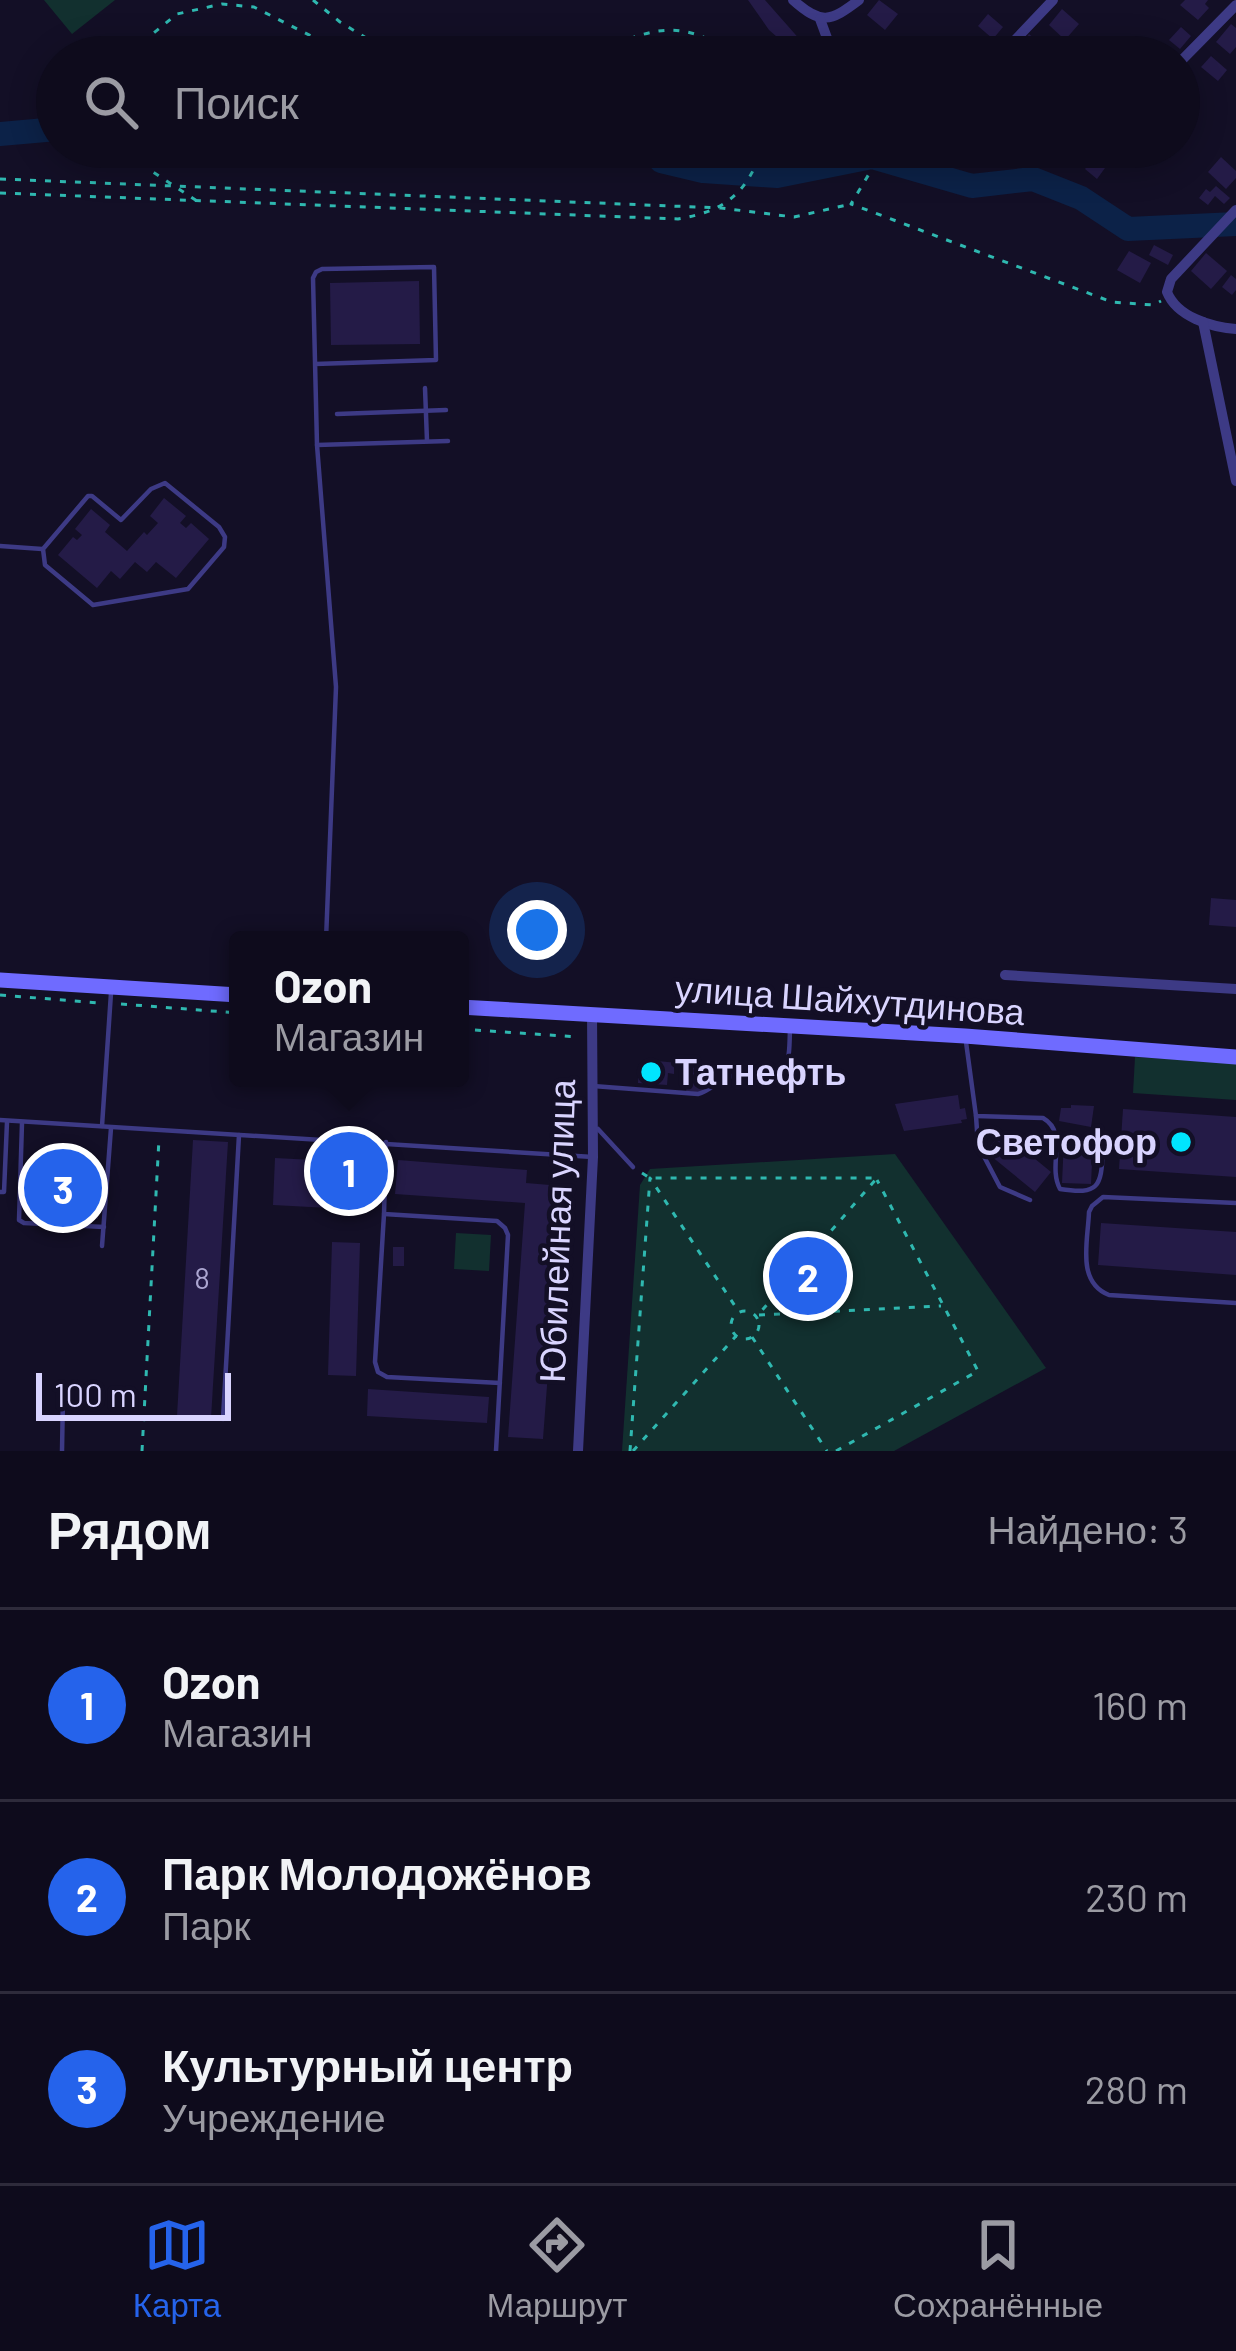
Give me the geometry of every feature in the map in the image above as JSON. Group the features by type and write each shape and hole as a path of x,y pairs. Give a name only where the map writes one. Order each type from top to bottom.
{"main road":[{"path":"0,980 229,995"},
{"name":"улица Шайхутдинова","path":"469,1006 1236,1057"}],"street":[{"path":"793,0 815,17 824,36"},
{"path":"815,17 838,14 859,0"},
{"path":"1019,36 1053,0"},
{"path":"1200,42 1236,5"},
{"path":"1236,210 1168,283 1167,296 1181,311 1203,322 1236,329"},
{"path":"1203,322 1236,481"},
{"path":"1005,975 1236,989"},
{"name":"Юбилейная улица","path":"578,1451 593,1157 592,1013"}],"lane":[{"path":"326,931 336,687 317,446 313,278 322,269 442,266"},
{"path":"434,267 436,360"},
{"path":"315,364 446,360"},
{"path":"425,388 427,441"},
{"path":"337,413 446,410"},
{"path":"317,446 448,440"},
{"path":"165,483 219,527 225,542 188,589 98,606 89,604 49,570 43,549 88,496 121,520 151,489 165,483"},
{"path":"0,546 43,549"},
{"path":"103,1246 111,988"},
{"path":"593,1086 698,1094 733,1076 771,1078 786,1064 790,1025"},
{"path":"965,1036 978,1145 1000,1187 1030,1200"},
{"path":"976,1116 1052,1122 1055,1182 1065,1190 1088,1191 1098,1185 1103,1150"},
{"path":"0,1192 4,1192 4,1121 593,1157"},
{"path":"22,1123 19,1220 104,1227"},
{"path":"594,1125 633,1167"},
{"path":"224,1419 239,1135"},
{"path":"386,1142 378,1372 387,1377 500,1383"},
{"path":"1236,1203 1103,1197 1089,1212 1086,1269 1094,1286 1109,1295 1236,1303"},
{"path":"384,1214 496,1221 506,1228 496,1451"},
{"path":"62,1451 63,1395"}],"path":[{"path":"313,0 363,36"},
{"path":"150,36 192,9 242,4 314,36"},
{"path":"627,36 652,26 707,36"},
{"path":"151,168 200,202"},
{"path":"0,194 679,219 721,208 738,194 754,168"},
{"path":"851,204 872,168"},
{"path":"0,179 721,208 794,217 851,204 1112,302 1154,305 1167,296"},
{"path":"469,1030 593,1038"},
{"path":"142,1451 159,1131"},
{"path":"633,1167 650,1178 739,1312"},
{"path":"650,1178 877,1178"},
{"path":"632,1451 650,1178"},
{"path":"836,1451 978,1371 877,1178"},
{"path":"877,1178 758,1315 759,1328 752,1337 736,1336 731,1326 739,1312 758,1315 945,1306"},
{"path":"632,1451 736,1336"},
{"path":"752,1337 827,1451"}],"green space":[{"path":"44,0 115,0 72,34"},
{"path":"1135,1057 1236,1063 1236,1100 1133,1093"},
{"path":"895,1154 1046,1368 894,1451 622,1451 640,1185 650,1169"},
{"path":"456,1233 491,1235 489,1271 454,1269"}],"building":[{"path":"748,0 765,0 797,36 776,36"},
{"path":"879,0 898,14 885,30 867,15"},
{"path":"1185,0 1208,0 1209,8 1198,20 1180,5"},
{"path":"1062,9 1079,24 1068,36 1061,36 1049,25"},
{"path":"988,14 1003,27 990,36 978,26"},
{"path":"1231,24 1236,28 1236,47 1230,54 1216,42"},
{"path":"1211,56 1227,70 1218,81 1201,67"},
{"path":"1221,157 1236,171 1226,189 1208,172"},
{"path":"1086,168 1105,168 1097,179"},
{"path":"1216,186 1230,198 1224,204 1215,196 1208,205 1199,198 1206,189 1210,192"},
{"path":"1154,245 1173,255 1168,265 1149,255"},
{"path":"1129,251 1151,263 1140,283 1117,270"},
{"path":"1206,253 1227,271 1211,289 1191,271"},
{"path":"1231,275 1236,279 1232,295 1222,287"},
{"path":"419,281 420,344 331,345 330,283"},
{"path":"164,498 186,516 180,523 186,528 191,523 209,539 176,578 156,562 147,572 135,562 120,579 111,571 97,588 58,555 73,537 77,540 82,535 75,529 91,509 110,525 105,532 127,551 158,523 150,516"},
{"path":"1211,898 1236,900 1236,927 1209,925"},
{"path":"657,1061 707,1062 705,1094 686,1093 688,1068 674,1067 667,1085 638,1083 639,1064 656,1066"},
{"path":"958,1095 967,1119 962,1123 904,1131 895,1104"},
{"path":"1094,1106 1091,1127 1059,1121 1061,1108"},
{"path":"1123,1109 1236,1117 1236,1177 1119,1169"},
{"path":"999,1136 1004,1140 1007,1136 1051,1172 1035,1192 991,1156 988,1149"},
{"path":"193,1140 228,1142 211,1418 177,1416"},
{"path":"1064,1140 1093,1141 1091,1184 1062,1183"},
{"path":"49,1151 77,1153 77,1160 96,1161 100,1172 98,1219 26,1215 28,1168 33,1168 34,1157 49,1158"},
{"path":"275,1158 370,1163 367,1210 273,1205"},
{"path":"398,1160 527,1170 526,1183 562,1186 543,1439 508,1437 525,1203 395,1194"},
{"path":"1101,1223 1236,1232 1236,1275 1098,1265"},
{"path":"332,1242 360,1243 356,1376 328,1375"},
{"path":"393,1247 404,1247 404,1266 393,1266"},
{"path":"368,1389 489,1397 487,1423 367,1416"}],"waterway":[{"path":"0,134 36,131"},
{"path":"690,168 777,176 817,168"},
{"path":"910,168 972,186 1033,179 1081,198 1128,229 1236,224"}],"place":[{"name":"Татнефть","path":"651,1072"},
{"name":"Светофор","path":"1181,1142"},
{"name":"Ozon","path":"349,1171"},
{"name":"Культурный центр","path":"63,1188"},
{"name":"Парк Молодожёнов","path":"808,1276"}]}
